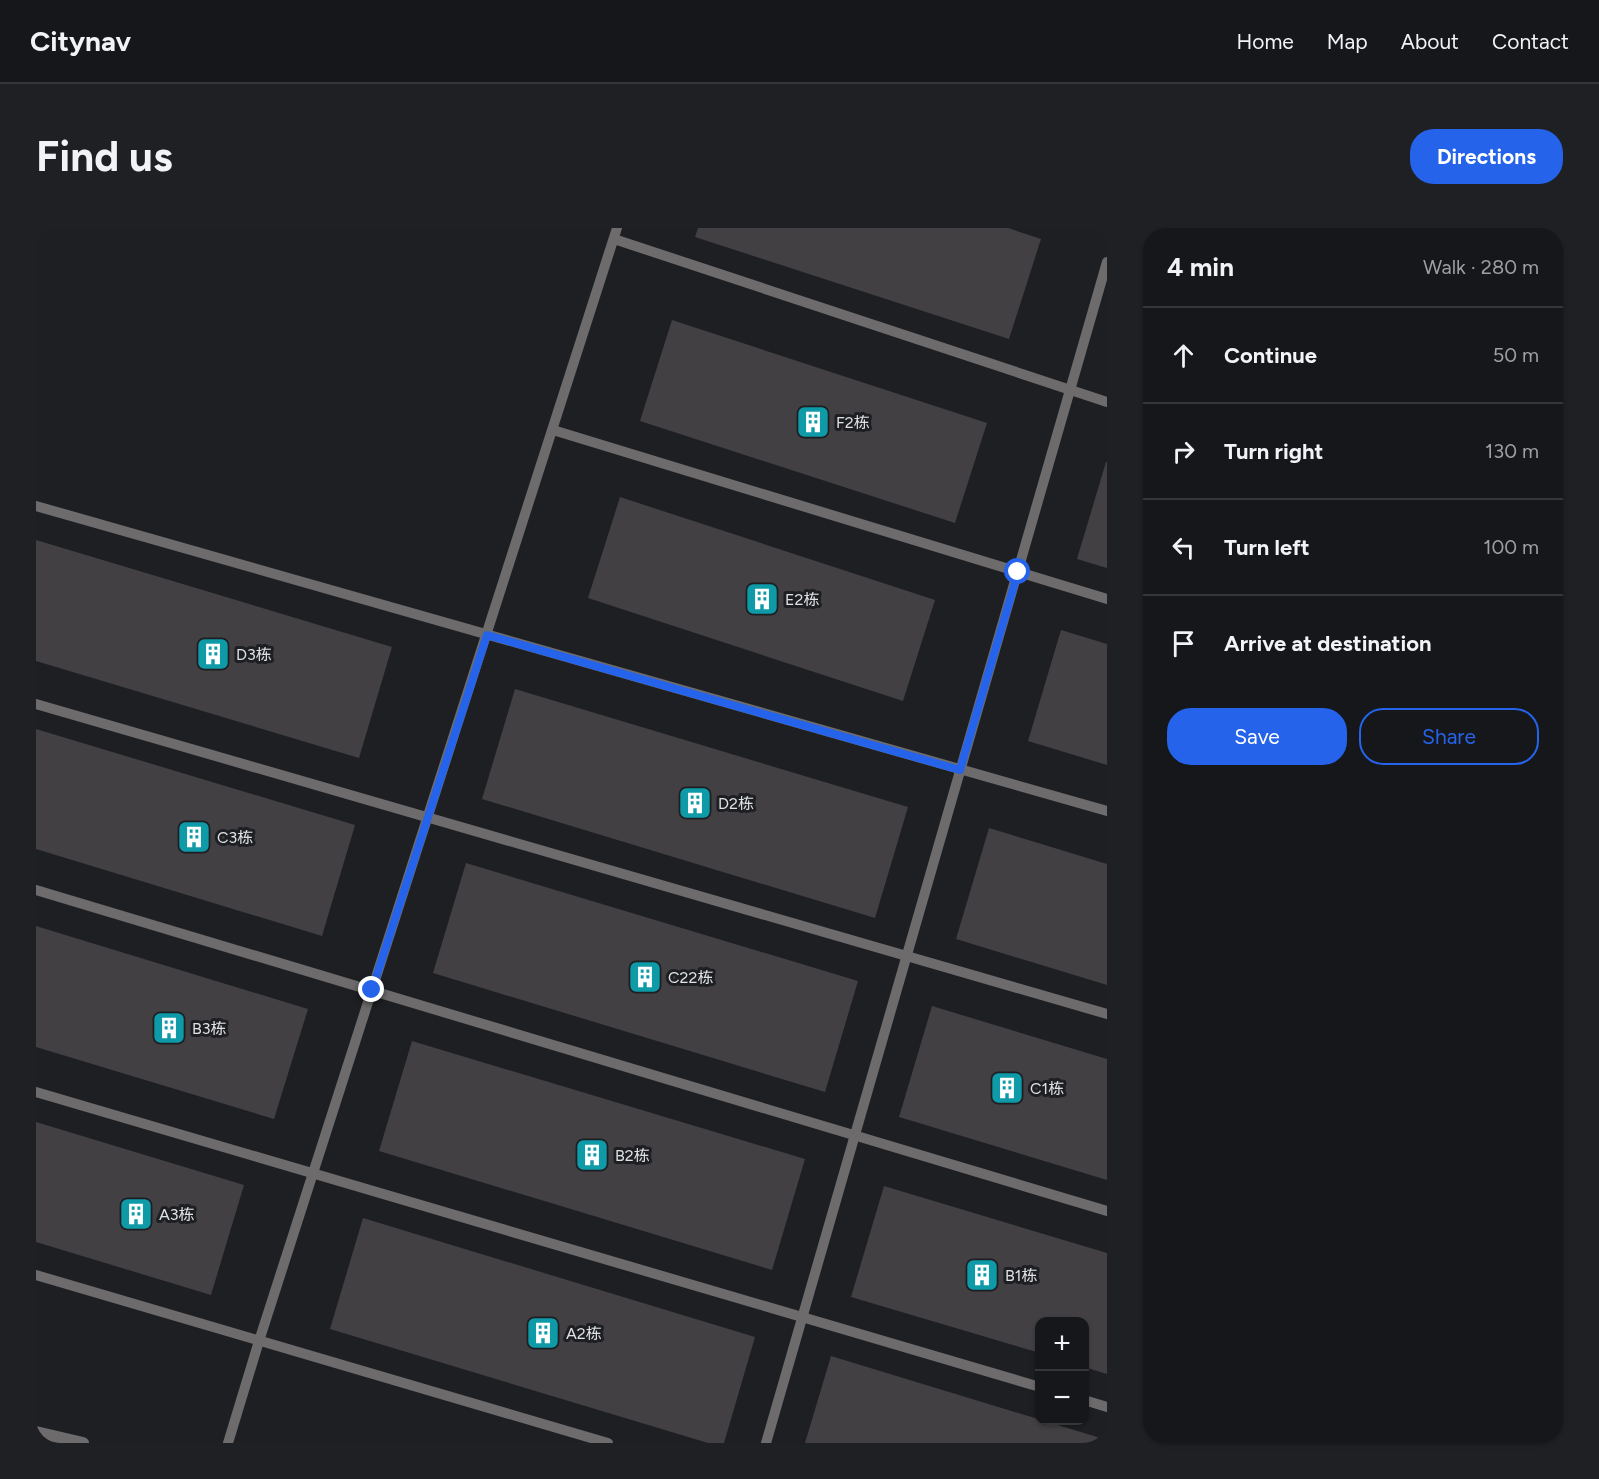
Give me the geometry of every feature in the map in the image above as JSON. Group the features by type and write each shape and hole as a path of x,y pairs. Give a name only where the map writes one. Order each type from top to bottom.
{"street":[{"path":"36,1432 84,1443"}],"lane":[{"path":"228,1443 312,1173 616,233 1107,402"},
{"path":"766,1443 1107,262"},
{"path":"553,430 1107,598"},
{"path":"36,506 1107,811"},
{"path":"36,704 1107,1014"},
{"path":"36,890 1107,1211"},
{"path":"36,1092 1035,1386"},
{"path":"36,1275 608,1443"},
{"path":"1089,1402 1107,1407"}],"building":[{"path":"698,228 1008,228 1041,239 1009,339 695,237"},
{"name":"F2栋","path":"672,320 987,423 955,523 640,421"},
{"path":"1107,462 1107,568 1077,559"},
{"name":"E2栋","path":"620,497 935,600 903,701 588,598"},
{"name":"D3栋","path":"36,540 392,647 359,758 36,661"},
{"path":"1061,630 1107,644 1107,765 1028,741"},
{"name":"D2栋","path":"515,689 908,807 875,918 482,799"},
{"name":"C3栋","path":"36,729 355,825 322,936 36,849"},
{"path":"989,828 1107,864 1107,985 956,939"},
{"name":"C22栋","path":"466,863 858,981 825,1092 433,973"},
{"name":"B3栋","path":"36,926 308,1009 274,1119 36,1047"},
{"name":"C1栋","path":"932,1006 1107,1059 1107,1180 899,1117"},
{"name":"B2栋","path":"412,1041 805,1159 772,1270 379,1151"},
{"name":"A3栋","path":"36,1122 244,1185 211,1295 36,1242"},
{"name":"B1栋","path":"884,1186 1107,1253 1107,1374 1089,1369 1089,1317 1035,1317 1035,1352 851,1297"},
{"name":"A2栋","path":"363,1218 755,1337 724,1443 708,1443 330,1329"},
{"path":"831,1356 1035,1418 1035,1425 1058,1425 1107,1440 1107,1443 805,1443"}],"place":[{"name":"F2栋","path":"813,422"},
{"name":"E2栋","path":"762,599"},
{"name":"D3栋","path":"213,654"},
{"name":"D2栋","path":"695,803"},
{"name":"C3栋","path":"194,837"},
{"name":"C22栋","path":"645,977"},
{"name":"B3栋","path":"169,1028"},
{"name":"C1栋","path":"1007,1088"},
{"name":"B2栋","path":"592,1155"},
{"name":"A3栋","path":"136,1214"},
{"name":"B1栋","path":"982,1275"},
{"name":"A2栋","path":"543,1333"}],"route":[{"path":"372,990 487,635 960,770 1018,572"}]}
